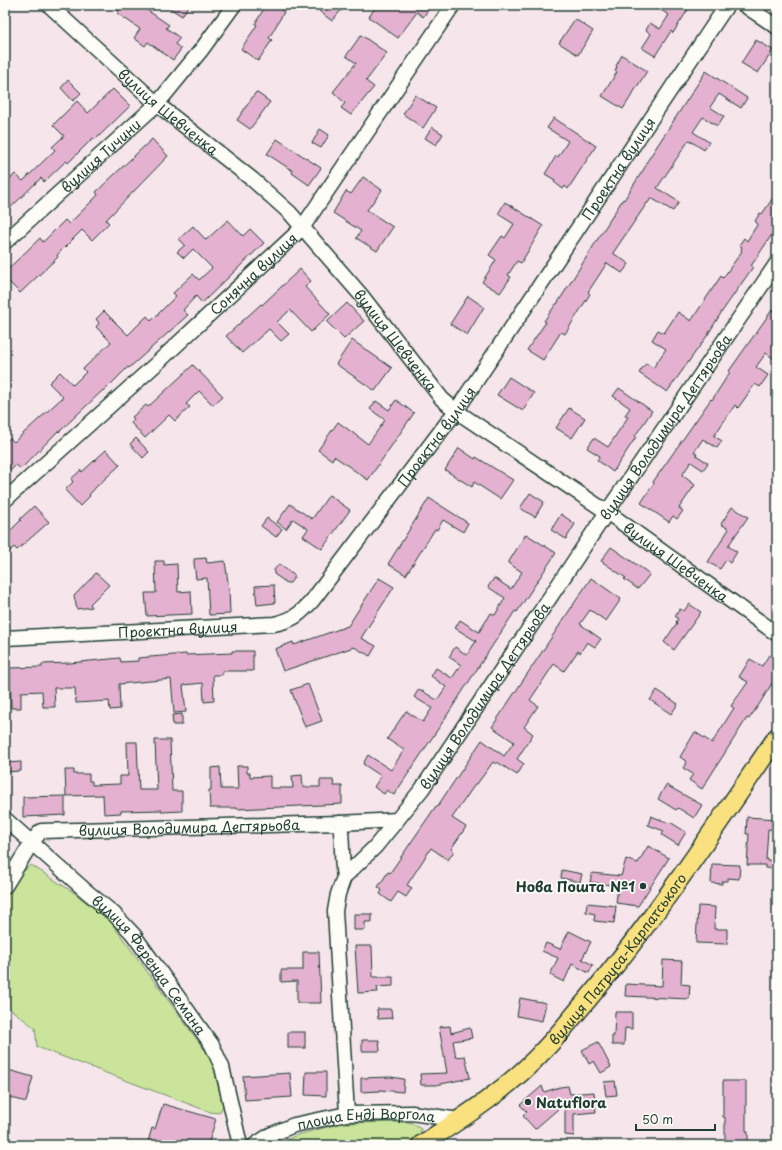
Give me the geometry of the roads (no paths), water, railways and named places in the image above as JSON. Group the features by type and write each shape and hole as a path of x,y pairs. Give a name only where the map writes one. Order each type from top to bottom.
{"main road":[{"name":"вулиця Патруса-Карпатського","path":"421,1145 499,1091 543,1052 614,968 658,910 777,737"}],"street":[{"name":"вулиця Шевченка","path":"49,5 157,104 253,180 290,213 361,295 442,399 456,411 607,512 777,634"},
{"name":"вулиця Тичини","path":"5,242 157,104 202,49 234,5"},
{"name":"Сонячна вулиця","path":"5,500 155,365 302,228 453,5"},
{"name":"Проектна вулиця","path":"5,638 274,624 288,621 300,614 456,411 728,5"},
{"path":"744,5 777,27"},
{"name":"вулиця Володимира Дегтярьова","path":"32,842 41,831 340,823 398,820 422,789 607,512 777,263"},
{"name":"вулиця Ференца Семана","path":"5,819 86,892 114,914 133,934 212,1045 222,1067 240,1145"},
{"path":"347,1114 335,911 338,894 344,878 375,847 398,820"},
{"path":"340,823 344,878"},
{"path":"5,886 32,842"},
{"name":"площа Енді Воргола","path":"255,1145 270,1135 294,1125 347,1114 412,1113 459,1120"}],"place":[{"name":"Нова Пошта №1","path":"643,886"},
{"name":"Natuflora","path":"528,1102"}]}
